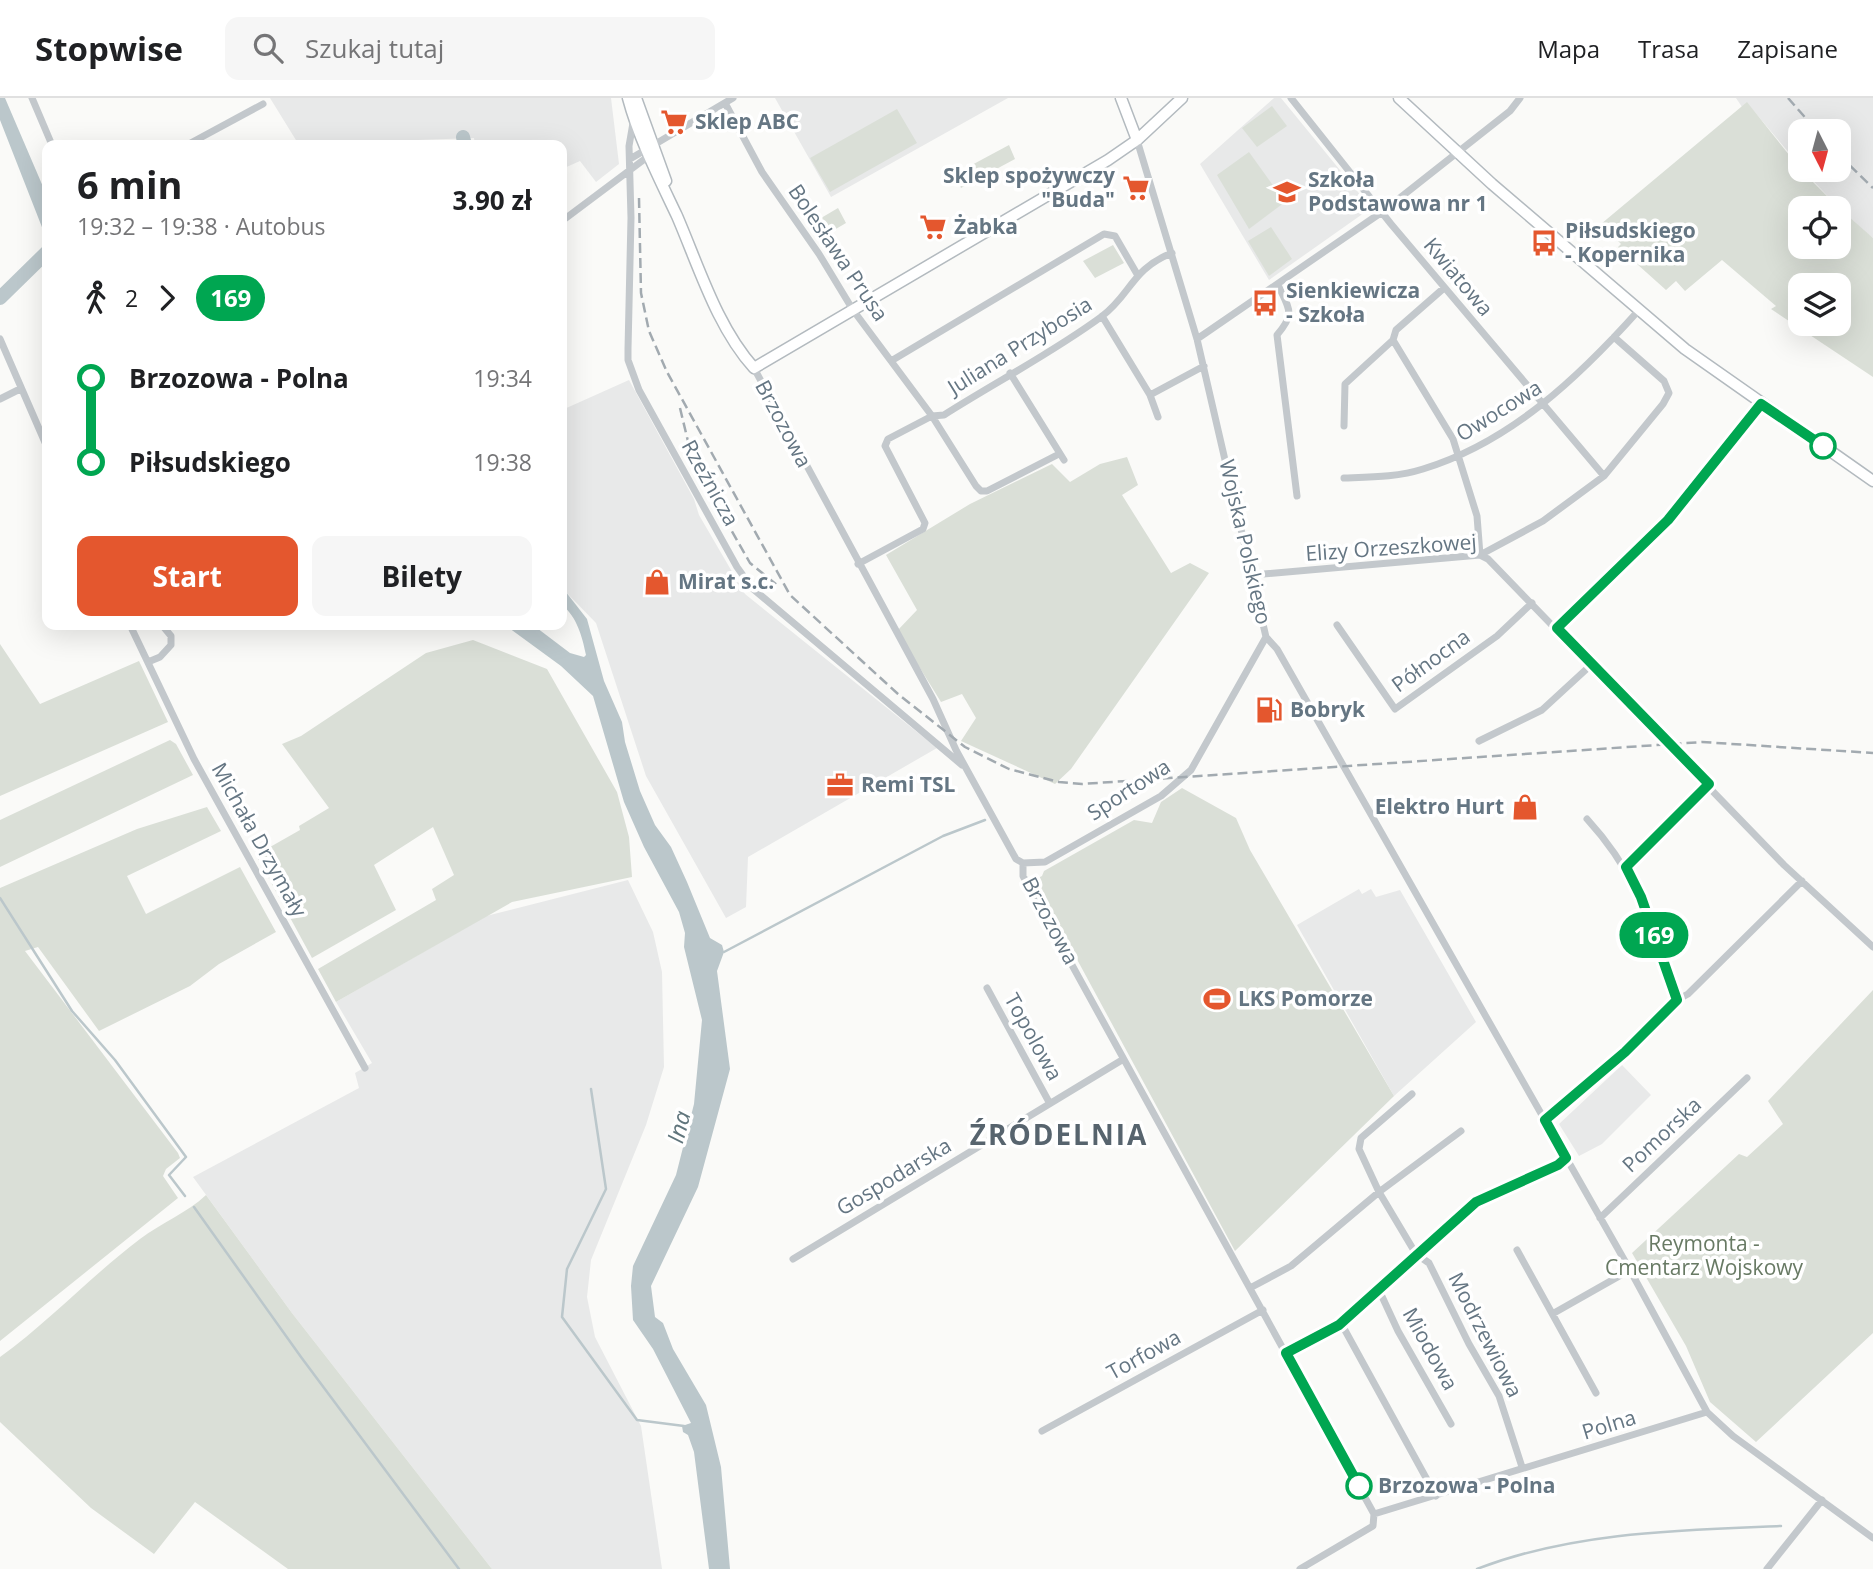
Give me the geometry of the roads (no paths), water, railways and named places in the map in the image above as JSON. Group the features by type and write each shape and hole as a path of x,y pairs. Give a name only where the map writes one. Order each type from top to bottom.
{"street":[{"path":"32,98 50,140"},
{"path":"628,98 634,117 652,147"},
{"path":"567,217 646,158 652,147 636,98"},
{"path":"630,159 733,98"},
{"name":"Wojska Polskiego","path":"1121,98 1137,141 1197,338 1266,636 1276,649 1545,1120 1707,1412 1743,1444 1873,1538"},
{"path":"754,368 1036,204 1137,141 1182,98"},
{"name":"Kwiatowa","path":"1291,98 1444,288 1604,476"},
{"path":"1399,98 1457,152 1703,363 1873,481"},
{"path":"1197,338 1382,212 1510,111 1520,98"},
{"name":"Bolesława Prusa","path":"725,103 762,172 819,254 853,310 932,416 981,491 988,491 1061,457 1010,373"},
{"path":"196,140 263,104"},
{"name":"Rzeźnicza","path":"634,117 630,129 628,360 639,390 737,567 769,603 965,767"},
{"name":"Brzozowa","path":"652,147 653,168 712,297 742,354 754,368 933,699 965,767 1016,859 1023,863 1023,876 1122,1060 1374,1514"},
{"path":"891,361 1104,234 1115,236 1137,274"},
{"name":"Juliana Przybosia","path":"858,564 923,529 925,523 885,446 888,439 932,416 944,415 1102,316 1137,274 1152,261 1172,253"},
{"path":"1278,285 1290,312 1289,321 1278,335 1297,496"},
{"path":"1344,426 1345,383 1393,340 1396,330 1444,288"},
{"name":"Owocowa","path":"1344,478 1391,476 1459,456 1544,405 1639,310"},
{"path":"1102,316 1150,395 1158,417"},
{"path":"1393,340 1441,415 1459,456 1478,516 1480,555 1543,521 1604,476 1663,404 1669,393 1664,381 1614,337"},
{"path":"0,339 42,436"},
{"path":"1150,395 1204,366"},
{"path":"0,399 20,388"},
{"path":"1557,628 1668,520 1761,404"},
{"name":"Elizy Orzeszkowej","path":"1252,575 1480,555 1557,628 1802,881 1873,947"},
{"name":"Północna","path":"1336,625 1395,709 1497,636 1532,603"},
{"name":"Michała Drzymały","path":"132,630 194,759 365,1068"},
{"path":"148,662 160,656 171,645 171,636 166,630"},
{"name":"Sportowa","path":"1023,863 1045,862 1160,796 1191,770 1266,636"},
{"path":"1479,741 1542,710 1592,664"},
{"path":"1626,867 1709,784"},
{"path":"1587,819 1626,867 1641,897 1677,1000"},
{"path":"1545,1120 1625,1052 1677,1000 1688,994 1802,881"},
{"name":"Topolowa","path":"987,988 1049,1102"},
{"name":"Gospodarska","path":"793,1259 1122,1060"},
{"name":"Pomorska","path":"1600,1218 1747,1079"},
{"name":"Modrzewiowa","path":"1412,1094 1361,1138 1359,1149 1379,1192 1416,1254 1429,1264 1469,1345 1499,1396 1521,1467"},
{"path":"1250,1288 1291,1266 1379,1192 1461,1131"},
{"path":"1286,1353 1341,1323 1476,1202 1558,1165 1566,1158"},
{"path":"1517,1250 1596,1393"},
{"path":"1554,1313 1630,1270"},
{"name":"Miodowa","path":"1379,1290 1398,1331 1451,1424"},
{"name":"Torfowa","path":"1042,1431 1263,1310"},
{"path":"1341,1323 1436,1496"},
{"name":"Polna","path":"1521,1467 1568,1456 1707,1412"},
{"path":"1300,1569 1373,1526 1374,1514 1521,1467"},
{"path":"1767,1569 1822,1500"}],"waterway":[{"path":"0,298 42,257"},
{"path":"724,952 943,836 985,820"},
{"path":"0,898 72,1011 115,1060 186,1157 169,1175 185,1196"},
{"path":"591,1089 606,1189 567,1269 562,1317 637,1420 684,1426"},
{"path":"194,1207 301,1357 459,1569"},
{"path":"1477,1569 1550,1547 1588,1540 1665,1532 1781,1526"}],"railway":[{"path":"1788,98 1806,119"},
{"path":"1852,168 1873,188"},
{"path":"639,198 641,293 649,331 667,372 790,595 898,694 965,747 1009,769 1059,782 1082,784 1702,742 1873,753"},
{"path":"680,408 692,458 701,477 750,563 777,585"}],"place":[{"name":"Sklep ABC","path":"674,122"},
{"name":"Sklep spożywczy \"Buda\"","path":"1136,188"},
{"name":"Szkoła Podstawowa nr 1","path":"1287,192"},
{"name":"Żabka","path":"933,227"},
{"name":"Piłsudskiego - Kopernika","path":"1544,243"},
{"name":"Sienkiewicza - Szkoła","path":"1265,303"},
{"name":"Mirat s.c.","path":"657,582"},
{"name":"Bobryk","path":"1269,710"},
{"name":"Remi TSL","path":"840,785"},
{"name":"Elektro Hurt","path":"1525,807"},
{"name":"LKS Pomorze","path":"1217,999"},
{"name":"Brzozowa - Polna","path":"1359,1486"}],"district":[{"name":"ŹRÓDELNIA","path":"1059,1135"}],"water label":[{"name":"Ina","path":"679,1127"}],"park label":[{"name":"Reymonta - Cmentarz Wojskowy","path":"1704,1256"}]}
